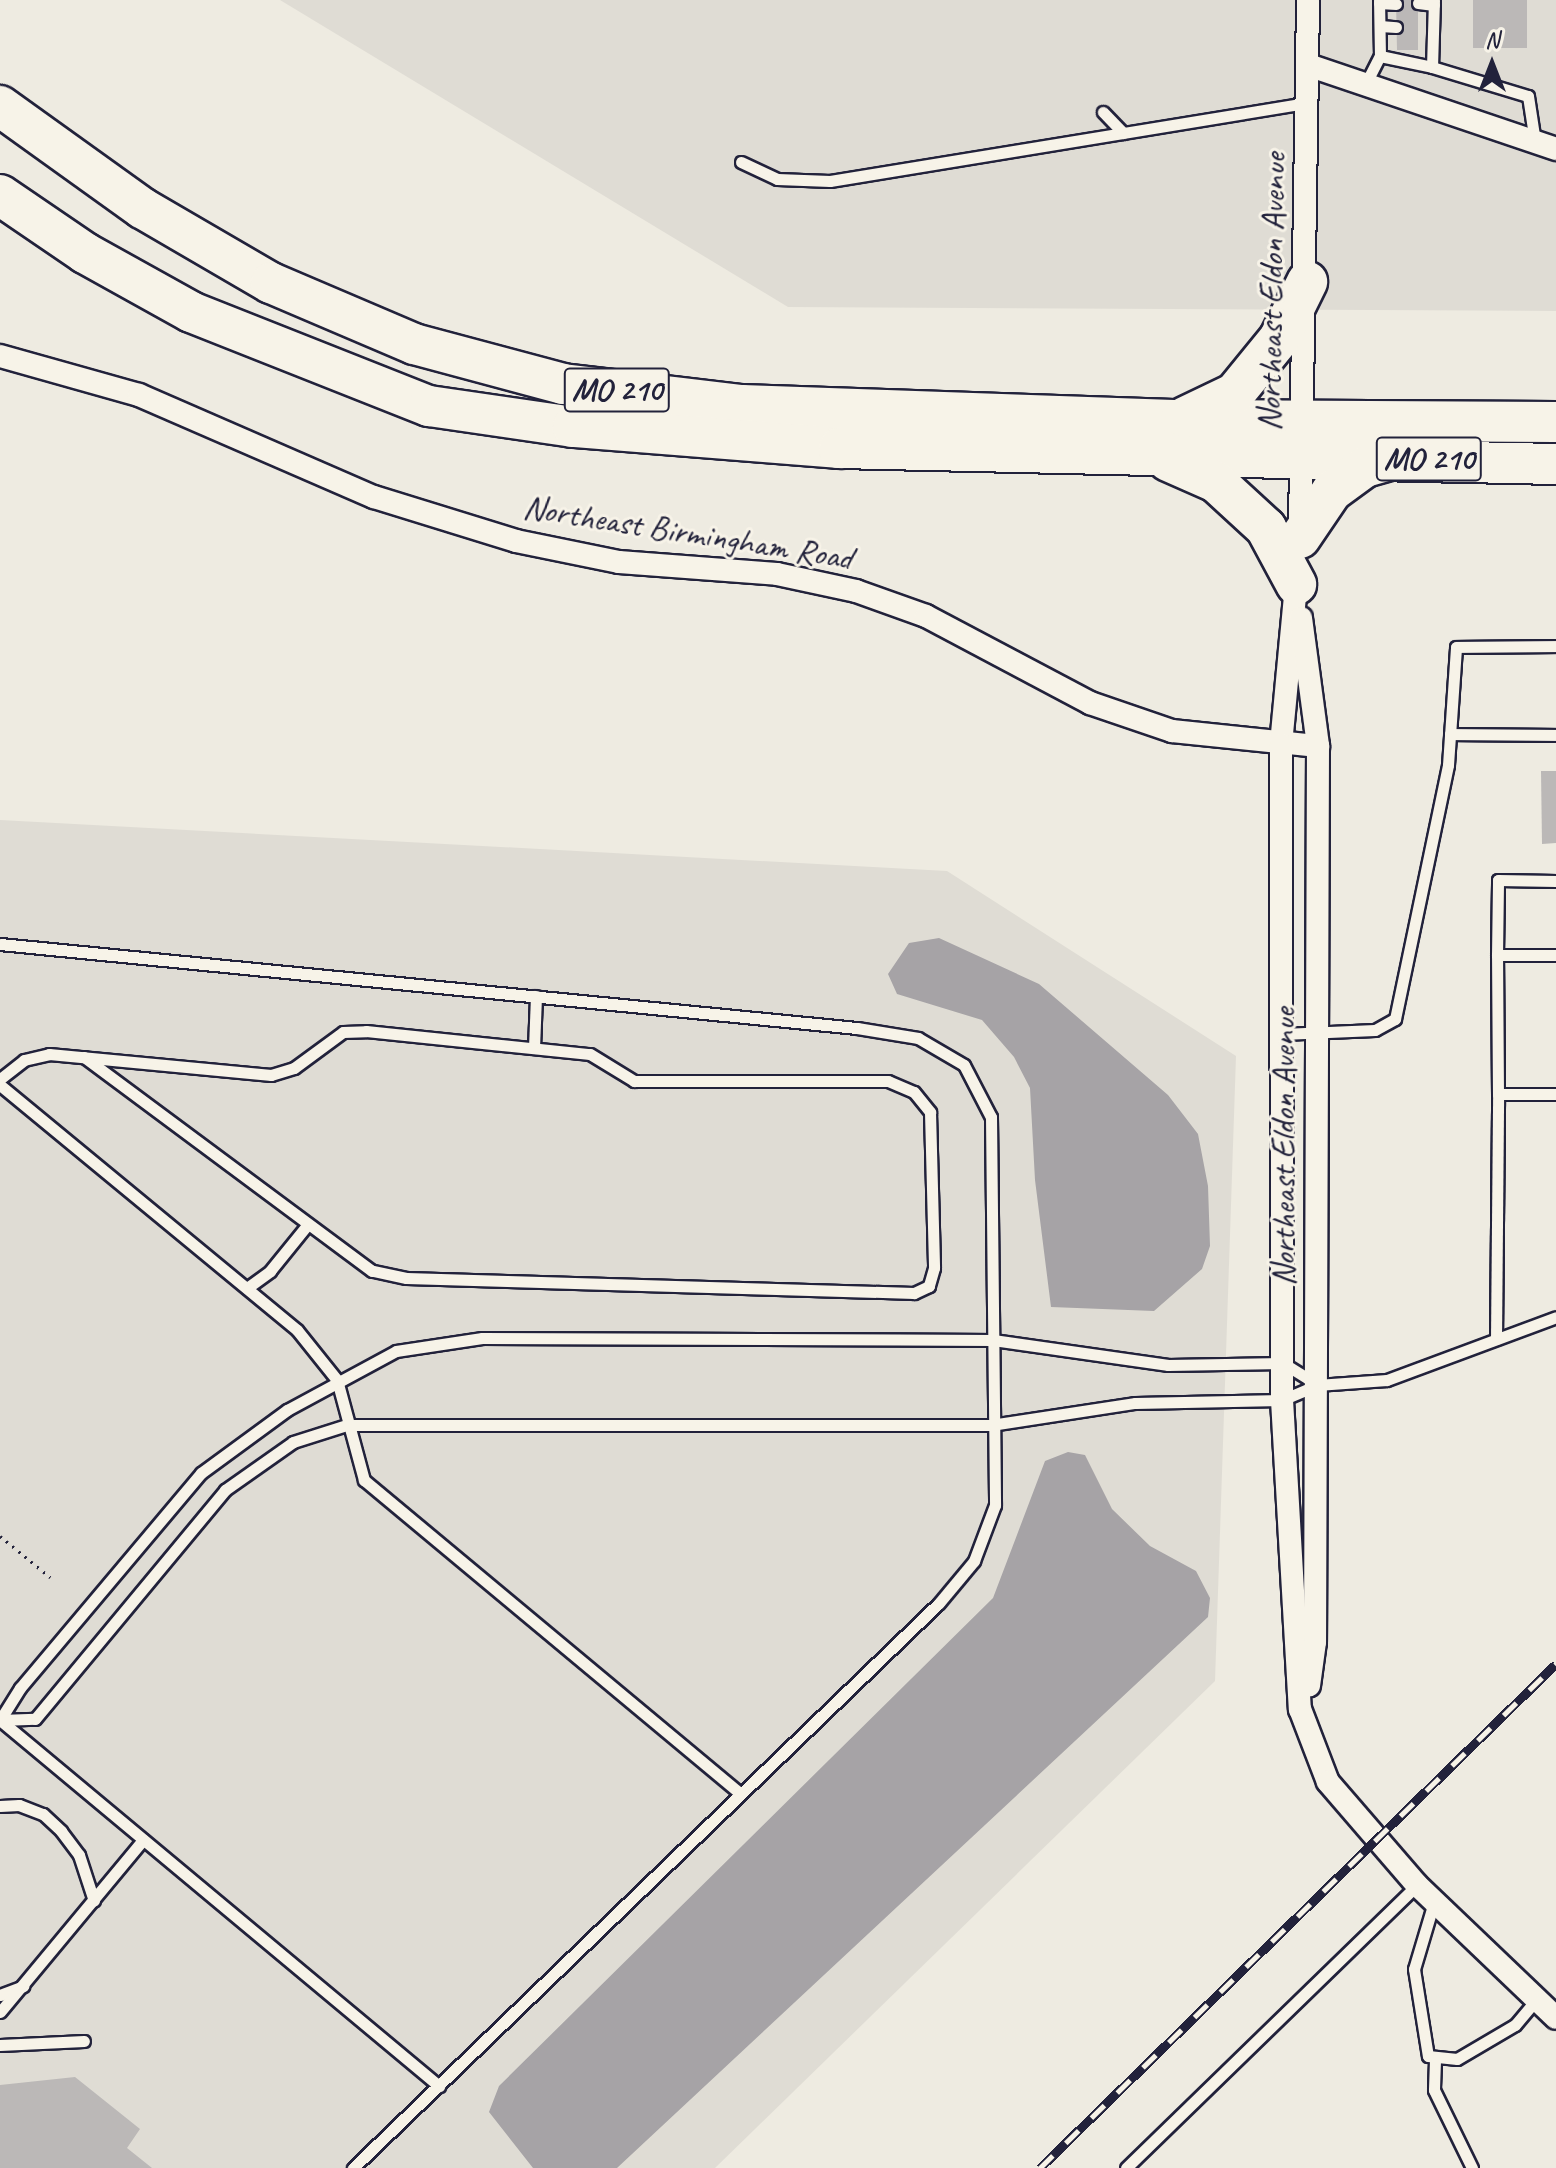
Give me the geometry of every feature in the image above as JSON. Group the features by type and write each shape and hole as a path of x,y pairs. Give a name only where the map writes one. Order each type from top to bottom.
{"highway":[{"name":"MO 210","path":"0,106 142,208 271,283 444,352 563,384 742,405 1181,420 1400,458 1556,464"},
{"name":"MO 210","path":"0,195 85,253 191,312 429,406 573,427 839,448 1149,453 1556,422"},
{"path":"1181,420 1235,393 1279,339 1307,282"},
{"path":"1149,453 1216,482 1266,528 1296,584"},
{"path":"1300,538 1318,507 1350,477 1400,458"}],"street":[{"name":"Northeast Eldon Avenue","path":"1308,0 1307,282 1300,538 1281,745 1282,1400 1300,1709 1328,1782 1417,1885 1556,2018"},
{"path":"1308,65 1546,146"},
{"name":"Northeast Birmingham Road","path":"0,356 139,395 374,497 516,541 619,562 777,574 856,591 926,616 1090,703 1172,731 1281,745 1318,746"},
{"name":"Northeast Eldon Avenue","path":"1296,584 1318,746 1315,1642 1300,1709"}],"lane":[{"path":"1365,85 1380,56 1379,2 1396,4"},
{"path":"1418,3 1434,2 1432,67"},
{"path":"1380,26 1396,27"},
{"path":"1418,27 1433,27"},
{"path":"1380,56 1432,67 1528,96 1546,146"},
{"path":"741,162 777,179 830,181 1308,103"},
{"path":"1103,112 1123,133"},
{"path":"1282,1034 1375,1030 1395,1019 1450,734 1456,647 1556,646"},
{"path":"1450,734 1556,735"},
{"path":"1496,1339 1498,880 1556,881"},
{"path":"0,944 857,1028 918,1038 964,1065 991,1117 991,1425 995,1505 974,1561 939,1603 738,1792 353,2168"},
{"path":"1497,955 1556,955"},
{"path":"534,1048 536,996"},
{"path":"84,1057 372,1271 406,1278 914,1293 929,1286 934,1268 930,1112 914,1092 888,1081 634,1081 590,1054 343,1032 294,1068 271,1075 84,1057 49,1054 24,1060 0,1082 297,1330 337,1380 364,1480 738,1792"},
{"path":"1498,1094 1556,1094"},
{"path":"247,1288 270,1271 308,1224"},
{"path":"1317,1385 1283,1363 1168,1365 993,1340 454,1340 396,1351 337,1380 240,1440 201,1473 20,1688 0,1720 35,1719 225,1490 293,1442 347,1425 991,1425 1135,1403 1282,1400 1317,1385 1387,1380 1556,1317"},
{"path":"0,1720 439,2086"},
{"path":"0,1806 31,1809 61,1831 79,1855 94,1901"},
{"path":"0,2012 143,1840"},
{"path":"1126,2168 1417,1885"},
{"path":"1434,1902 1414,1969 1422,2041 1435,2060 1434,2090 1472,2168"},
{"path":"0,1995 24,1986"},
{"path":"1435,2060 1457,2059 1515,2025 1536,2000"},
{"path":"0,2045 84,2041"}],"path":[{"path":"0,1536 50,1577"}],"shaded area":[{"path":"280,0 1556,0 1556,311 788,307"},
{"path":"0,820 947,871 1236,1056 1215,1681 715,2168 0,2168"},
{"path":"939,938 1039,984 1168,1095 1198,1134 1208,1186 1210,1246 1202,1269 1154,1311 1051,1307 1035,1180 1030,1088 1014,1057 982,1020 897,994 888,974 909,943"},
{"path":"1068,1452 1085,1455 1112,1509 1150,1546 1196,1571 1210,1598 1208,1617 617,2168 533,2168 489,2112 499,2086 993,1598 1045,1461"}],"building":[{"path":"1396,0 1418,0 1418,50 1397,50"},
{"path":"1473,0 1527,0 1527,48 1473,48"},
{"path":"1541,771 1556,771 1556,843 1542,844"},
{"path":"75,2077 140,2129 127,2148 152,2168 0,2168 0,2085"}],"railway":[{"path":"1040,2168 1556,1664"}]}
